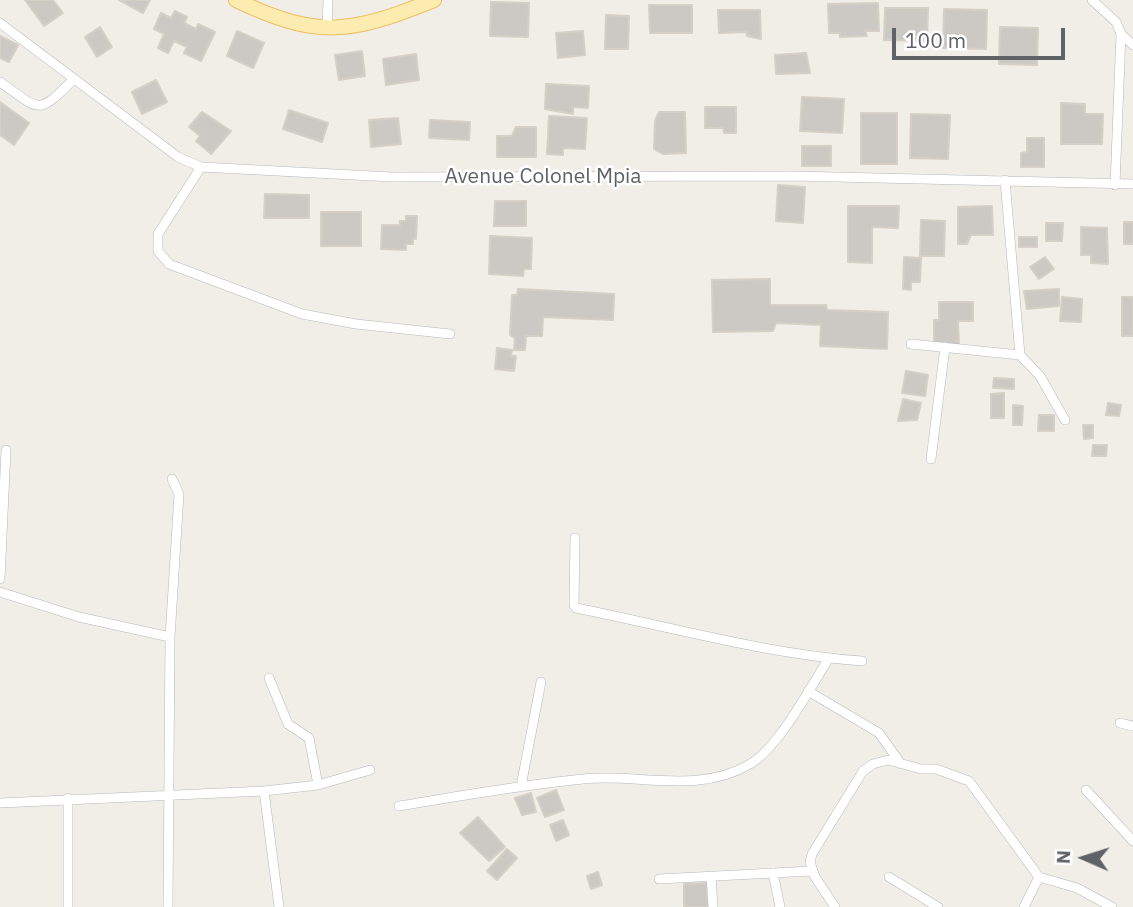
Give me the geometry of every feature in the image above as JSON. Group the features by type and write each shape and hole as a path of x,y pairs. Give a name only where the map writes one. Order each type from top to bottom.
{"main road":[{"path":"236,0 276,16 327,28 361,26 434,0"}],"street":[{"path":"327,28 328,0"},
{"path":"1092,0 1116,22 1121,34 1133,45"},
{"name":"Avenue Colonel Mpia","path":"0,23 178,157 201,167 392,177 793,176 1133,184"},
{"path":"1115,185 1121,34"},
{"path":"0,82 34,106 41,107 48,105 74,79"},
{"path":"201,167 158,234 158,251 169,264 302,314 450,334"},
{"path":"1005,180 1020,355 1040,376 1065,420"},
{"path":"911,344 1020,355"},
{"path":"931,459 945,347"},
{"path":"0,579 6,450"},
{"path":"168,907 170,637 179,494 172,479"},
{"path":"575,538 576,608 828,658 862,661"},
{"path":"0,592 79,617 170,637"},
{"path":"399,806 587,778 654,782 720,778 756,760 808,691 828,658"},
{"path":"269,678 288,724 309,738 318,785"},
{"path":"521,786 541,682"},
{"path":"808,691 878,733 901,764"},
{"path":"1119,723 1133,726"},
{"path":"835,907 812,871 812,854 863,771 873,764 888,760 936,769 969,781 1039,877 1077,888 1107,906"},
{"path":"0,803 264,791 318,785 370,770"},
{"path":"1086,790 1133,841"},
{"path":"264,791 279,907"},
{"path":"68,798 68,907"},
{"path":"659,878 812,871"},
{"path":"773,873 780,907"},
{"path":"711,876 713,907"},
{"path":"890,877 938,907"},
{"path":"1024,907 1039,877"}],"building":[{"path":"25,0 53,0 63,13 44,26"},
{"path":"119,0 150,0 143,13"},
{"path":"491,2 529,3 528,37 490,36"},
{"path":"878,3 879,31 865,31 867,36 840,37 840,33 829,33 828,4"},
{"path":"649,5 692,5 692,33 650,33"},
{"path":"885,8 928,8 927,41 884,40"},
{"path":"944,9 987,10 986,49 943,48"},
{"path":"718,10 760,10 761,39 747,36 746,32 719,33"},
{"path":"175,11 187,17 184,23 196,29 198,24 215,32 201,61 184,53 187,47 174,41 168,53 158,48 164,34 154,29 161,13 171,18"},
{"path":"606,15 629,16 628,49 605,49"},
{"path":"100,27 112,47 97,57 85,37"},
{"path":"1000,27 1038,28 1037,65 999,64"},
{"path":"237,31 264,43 253,68 227,56"},
{"path":"583,31 585,55 558,58 556,33"},
{"path":"0,36 18,45 9,62 0,58"},
{"path":"362,51 365,76 339,80 335,55"},
{"path":"806,53 810,73 776,74 775,55"},
{"path":"416,54 419,80 386,85 383,59"},
{"path":"156,80 167,102 142,114 132,92"},
{"path":"546,84 589,86 588,108 573,107 573,114 545,109"},
{"path":"802,97 844,99 842,133 800,131"},
{"path":"0,102 29,123 14,145 0,135"},
{"path":"1061,103 1085,104 1085,114 1103,114 1102,144 1061,144"},
{"path":"705,107 736,107 736,133 724,133 723,128 705,128"},
{"path":"289,110 328,123 322,142 283,129"},
{"path":"202,112 231,131 211,154 196,141 200,136 189,127"},
{"path":"659,112 685,112 686,153 663,154 654,149 655,121"},
{"path":"861,113 897,113 897,164 861,164"},
{"path":"911,114 950,115 948,159 910,158"},
{"path":"549,116 587,118 585,149 563,148 563,155 547,154"},
{"path":"398,118 401,144 371,147 369,120"},
{"path":"430,120 470,122 469,140 429,138"},
{"path":"516,127 536,127 536,157 497,157 497,136 512,136"},
{"path":"1027,138 1044,138 1044,167 1021,167 1021,153 1027,152"},
{"path":"802,146 831,146 831,166 802,166"},
{"path":"778,185 805,187 803,223 776,221"},
{"path":"265,194 309,195 309,218 264,218"},
{"path":"495,201 526,201 526,226 494,226"},
{"path":"848,206 899,206 898,228 872,227 872,263 848,262"},
{"path":"992,206 993,235 971,235 967,244 958,244 958,207"},
{"path":"321,212 361,212 361,246 321,246"},
{"path":"406,216 417,216 416,239 413,239 413,244 406,244 406,250 381,249 382,225 400,225 400,221 406,221"},
{"path":"921,220 945,221 944,256 920,256"},
{"path":"1124,222 1133,222 1133,244 1124,244"},
{"path":"1046,223 1063,223 1062,241 1046,241"},
{"path":"1081,227 1107,228 1108,264 1091,263 1091,255 1081,255"},
{"path":"490,236 532,238 531,269 524,269 523,276 489,274"},
{"path":"1019,237 1037,237 1037,247 1019,247"},
{"path":"904,257 921,258 920,282 911,282 911,290 903,289"},
{"path":"1045,257 1054,269 1039,279 1030,267"},
{"path":"770,279 770,305 826,305 827,310 888,312 887,349 820,346 821,325 776,323 773,331 713,332 712,280"},
{"path":"518,289 614,294 613,320 543,317 542,336 526,336 525,350 514,350 515,338 510,335 512,295 517,295"},
{"path":"1059,289 1059,306 1027,309 1024,291"},
{"path":"1062,297 1082,299 1081,322 1060,321"},
{"path":"1122,297 1133,297 1133,336 1122,336"},
{"path":"939,302 973,302 973,321 958,321 959,345 934,345 934,320 939,320"},
{"path":"497,348 512,350 511,356 516,356 514,371 495,369"},
{"path":"906,371 928,375 925,396 902,393"},
{"path":"994,378 1014,379 1014,389 993,388"},
{"path":"1004,393 1004,418 991,418 991,394"},
{"path":"903,399 921,403 917,420 898,421"},
{"path":"1108,403 1121,405 1119,416 1106,415"},
{"path":"1013,405 1023,406 1022,425 1013,425"},
{"path":"1039,415 1054,415 1054,431 1038,431"},
{"path":"1083,425 1093,425 1093,438 1084,439"},
{"path":"1093,445 1107,445 1106,456 1092,456"},
{"path":"556,790 564,810 545,817 537,798"},
{"path":"531,793 536,812 522,815 515,798"},
{"path":"478,817 505,847 489,861 460,833"},
{"path":"563,820 569,835 556,841 550,825"},
{"path":"507,849 517,858 497,880 487,871"},
{"path":"598,872 602,885 591,889 587,876"},
{"path":"707,883 708,907 684,907 684,884"}]}
